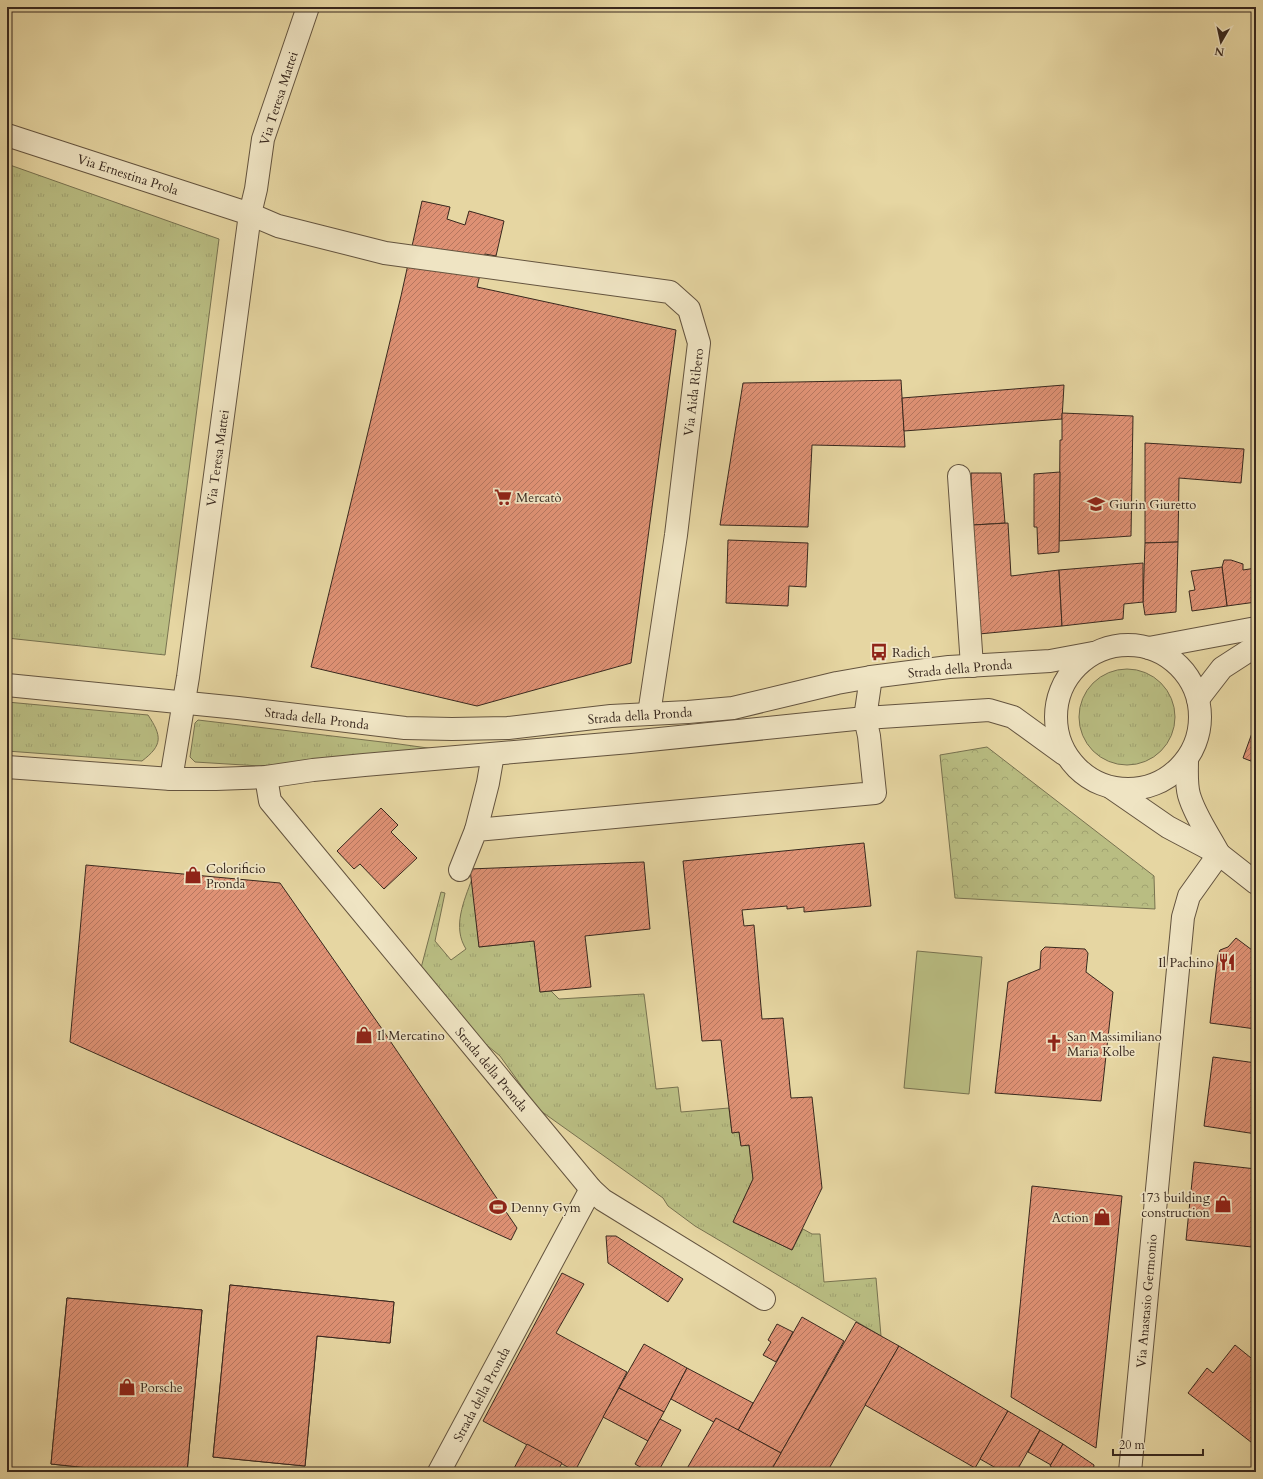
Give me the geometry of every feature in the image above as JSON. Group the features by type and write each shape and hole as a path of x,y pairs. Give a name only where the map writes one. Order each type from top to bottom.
{"street":[{"name":"Via Teresa Mattei","path":"183,702 191,659 250,214 256,189 263,139 308,7"},
{"name":"Via Ernestina Prola","path":"7,135 250,214"},
{"name":"Via Aida Ribero","path":"250,214 278,226 366,249 409,258 670,292 689,309 699,342 676,535 649,714"},
{"path":"959,476 972,666"},
{"path":"1149,648 1256,628"},
{"path":"1113,789 1141,790 1167,780 1187,760 1197,741 1201,720 1198,699 1191,682 1180,667 1166,655 1149,648 1120,645 1094,653 1075,667 1061,686 1055,709 1056,732 1064,754 1085,776 1113,789 1168,827 1219,854 1256,883"},
{"path":"1198,699 1222,668 1256,646"},
{"name":"Strada della Pronda","path":"7,685 183,702 405,728 508,728 611,716 733,708 837,683 871,677 949,667 1050,661 1094,653"},
{"path":"476,830 875,793 869,736 865,718 871,677"},
{"path":"170,779 183,702"},
{"name":"Strada della Pronda","path":"7,767 170,779 266,777 357,765 630,742 865,718 990,710 1013,717 1064,754"},
{"path":"460,870 476,830 488,783 493,754"},
{"path":"1187,760 1189,794 1195,811 1219,854"},
{"name":"Strada della Pronda","path":"266,777 270,801 591,1189 603,1200 764,1299"},
{"name":"Via Anastasio Germonio","path":"1130,1472 1183,917 1189,896 1219,854"},
{"name":"Strada della Pronda","path":"439,1472 591,1189"}],"green space":[{"path":"7,164 219,239 165,655 7,638"},
{"path":"1127,669 1145,673 1154,677 1161,683 1167,690 1171,699 1175,717 1171,735 1167,744 1161,751 1154,757 1145,761 1127,765 1109,761 1100,757 1093,751 1087,744 1083,735 1079,717 1083,699 1087,690 1093,683 1100,677 1109,673"},
{"path":"7,702 148,715 153,722 158,735 157,745 154,750 142,761 7,751"},
{"path":"198,720 442,750 260,766 195,762 190,757 195,723"},
{"path":"987,747 1154,876 1155,909 955,898 940,755"},
{"path":"472,879 479,947 534,941 540,992 551,991 559,999 644,994 656,1089 678,1087 681,1112 729,1108 732,1133 739,1132 741,1145 749,1145 753,1179 733,1222 792,1250 803,1229 812,1234 820,1234 824,1282 876,1278 881,1336 695,1226 668,1206 663,1198 538,1109 500,1056 466,1028 421,968 441,892 445,893 435,941 451,960 466,949 462,941 460,923 463,905"},
{"path":"917,951 982,957 969,1094 904,1088"}],"building":[{"name":"Mercatò","path":"422,201 450,207 447,219 465,225 469,211 504,221 496,256 485,254 477,287 676,330 631,663 477,706 311,667 401,296"},
{"path":"901,380 905,447 812,445 808,527 720,525 743,383"},
{"path":"1064,385 1062,419 904,431 902,398"},
{"name":"Giurin Giuretto","path":"1062,413 1133,416 1131,536 1059,541 1060,440 1062,440"},
{"path":"1145,443 1244,449 1241,483 1179,478 1178,542 1145,543"},
{"path":"1060,472 1059,552 1038,554 1037,527 1034,527 1034,474"},
{"path":"971,473 1001,473 1005,523 973,525"},
{"path":"1008,523 1011,576 1059,570 1062,626 979,634 973,525"},
{"path":"728,540 808,543 806,587 789,586 788,606 726,603"},
{"path":"1178,542 1176,612 1145,615 1143,602 1145,543"},
{"path":"1224,560 1231,560 1243,564 1243,570 1256,568 1256,602 1227,606 1222,567"},
{"path":"1143,563 1143,602 1124,604 1123,619 1062,626 1059,570"},
{"path":"1222,567 1227,606 1192,611 1189,591 1195,590 1191,571"},
{"path":"1256,722 1256,763 1243,758"},
{"path":"381,808 398,825 391,832 417,858 384,889 360,864 354,869 337,851"},
{"path":"864,843 871,906 804,912 804,907 787,909 787,906 742,910 744,926 754,925 762,1019 783,1018 791,1098 812,1097 822,1188 792,1250 733,1222 753,1179 749,1145 741,1146 739,1132 732,1133 721,1040 702,1041 683,861"},
{"path":"644,862 650,929 585,936 591,987 540,992 534,941 479,947 470,869"},
{"path":"86,865 280,883 380,1026 517,1228 511,1240 70,1042"},
{"path":"1236,938 1256,953 1256,1029 1210,1023 1218,955 1220,950 1228,947"},
{"name":"San Massimiliano Maria Kolbe","path":"1045,947 1085,949 1088,953 1086,972 1113,992 1101,1101 995,1093 1008,982 1040,969 1041,951"},
{"path":"1213,1057 1256,1063 1256,1134 1204,1126"},
{"name":"173 building construction","path":"1194,1162 1256,1169 1256,1238 1252,1247 1186,1240"},
{"path":"1032,1186 1122,1196 1096,1448 1011,1397"},
{"path":"606,1236 616,1236 683,1279 668,1302 608,1263"},
{"path":"562,1273 584,1284 556,1333 627,1372 575,1471 483,1421"},
{"name":"Porsche","path":"230,1285 394,1302 390,1343 317,1336 305,1466 213,1457"},
{"name":"Porsche","path":"230,1285 394,1302 390,1343 317,1336 305,1466 213,1457"},
{"name":"Porsche","path":"67,1298 202,1310 187,1472 117,1472 51,1464"},
{"name":"Porsche","path":"67,1298 202,1310 187,1472 117,1472 51,1464"},
{"path":"802,1317 844,1341 781,1453 738,1430"},
{"path":"856,1322 899,1346 827,1472 770,1472"},
{"path":"777,1324 793,1332 776,1362 763,1355 771,1342 768,1340"},
{"path":"644,1344 687,1368 664,1412 619,1388"},
{"path":"1235,1345 1256,1362 1256,1446 1188,1393 1207,1368 1213,1373"},
{"path":"899,1346 1008,1411 975,1468 865,1405"},
{"path":"687,1368 753,1403 736,1434 671,1399"},
{"path":"619,1388 664,1412 648,1441 603,1417"},
{"path":"1008,1411 1040,1430 1016,1472 1003,1472 980,1459"},
{"path":"716,1418 781,1453 770,1472 685,1472"},
{"path":"660,1419 681,1430 658,1472 649,1472 635,1464"},
{"path":"1040,1430 1063,1444 1051,1465 1028,1452"},
{"path":"527,1444 562,1463 557,1472 512,1472"},
{"path":"1063,1444 1094,1465 1093,1472 1060,1472 1050,1466"}],"place":[{"name":"Mercatò","path":"503,497"},
{"name":"Giurin Giuretto","path":"1096,504"},
{"name":"Radich","path":"879,652"},
{"name":"Colorificio Pronda","path":"193,875"},
{"name":"Il Pachino","path":"1227,962"},
{"name":"Il Mercatino","path":"364,1035"},
{"name":"San Massimiliano Maria Kolbe","path":"1054,1043"},
{"name":"173 building construction","path":"1223,1204"},
{"name":"Denny Gym","path":"498,1207"},
{"name":"Action","path":"1102,1217"},
{"name":"Porsche","path":"127,1387"}]}
